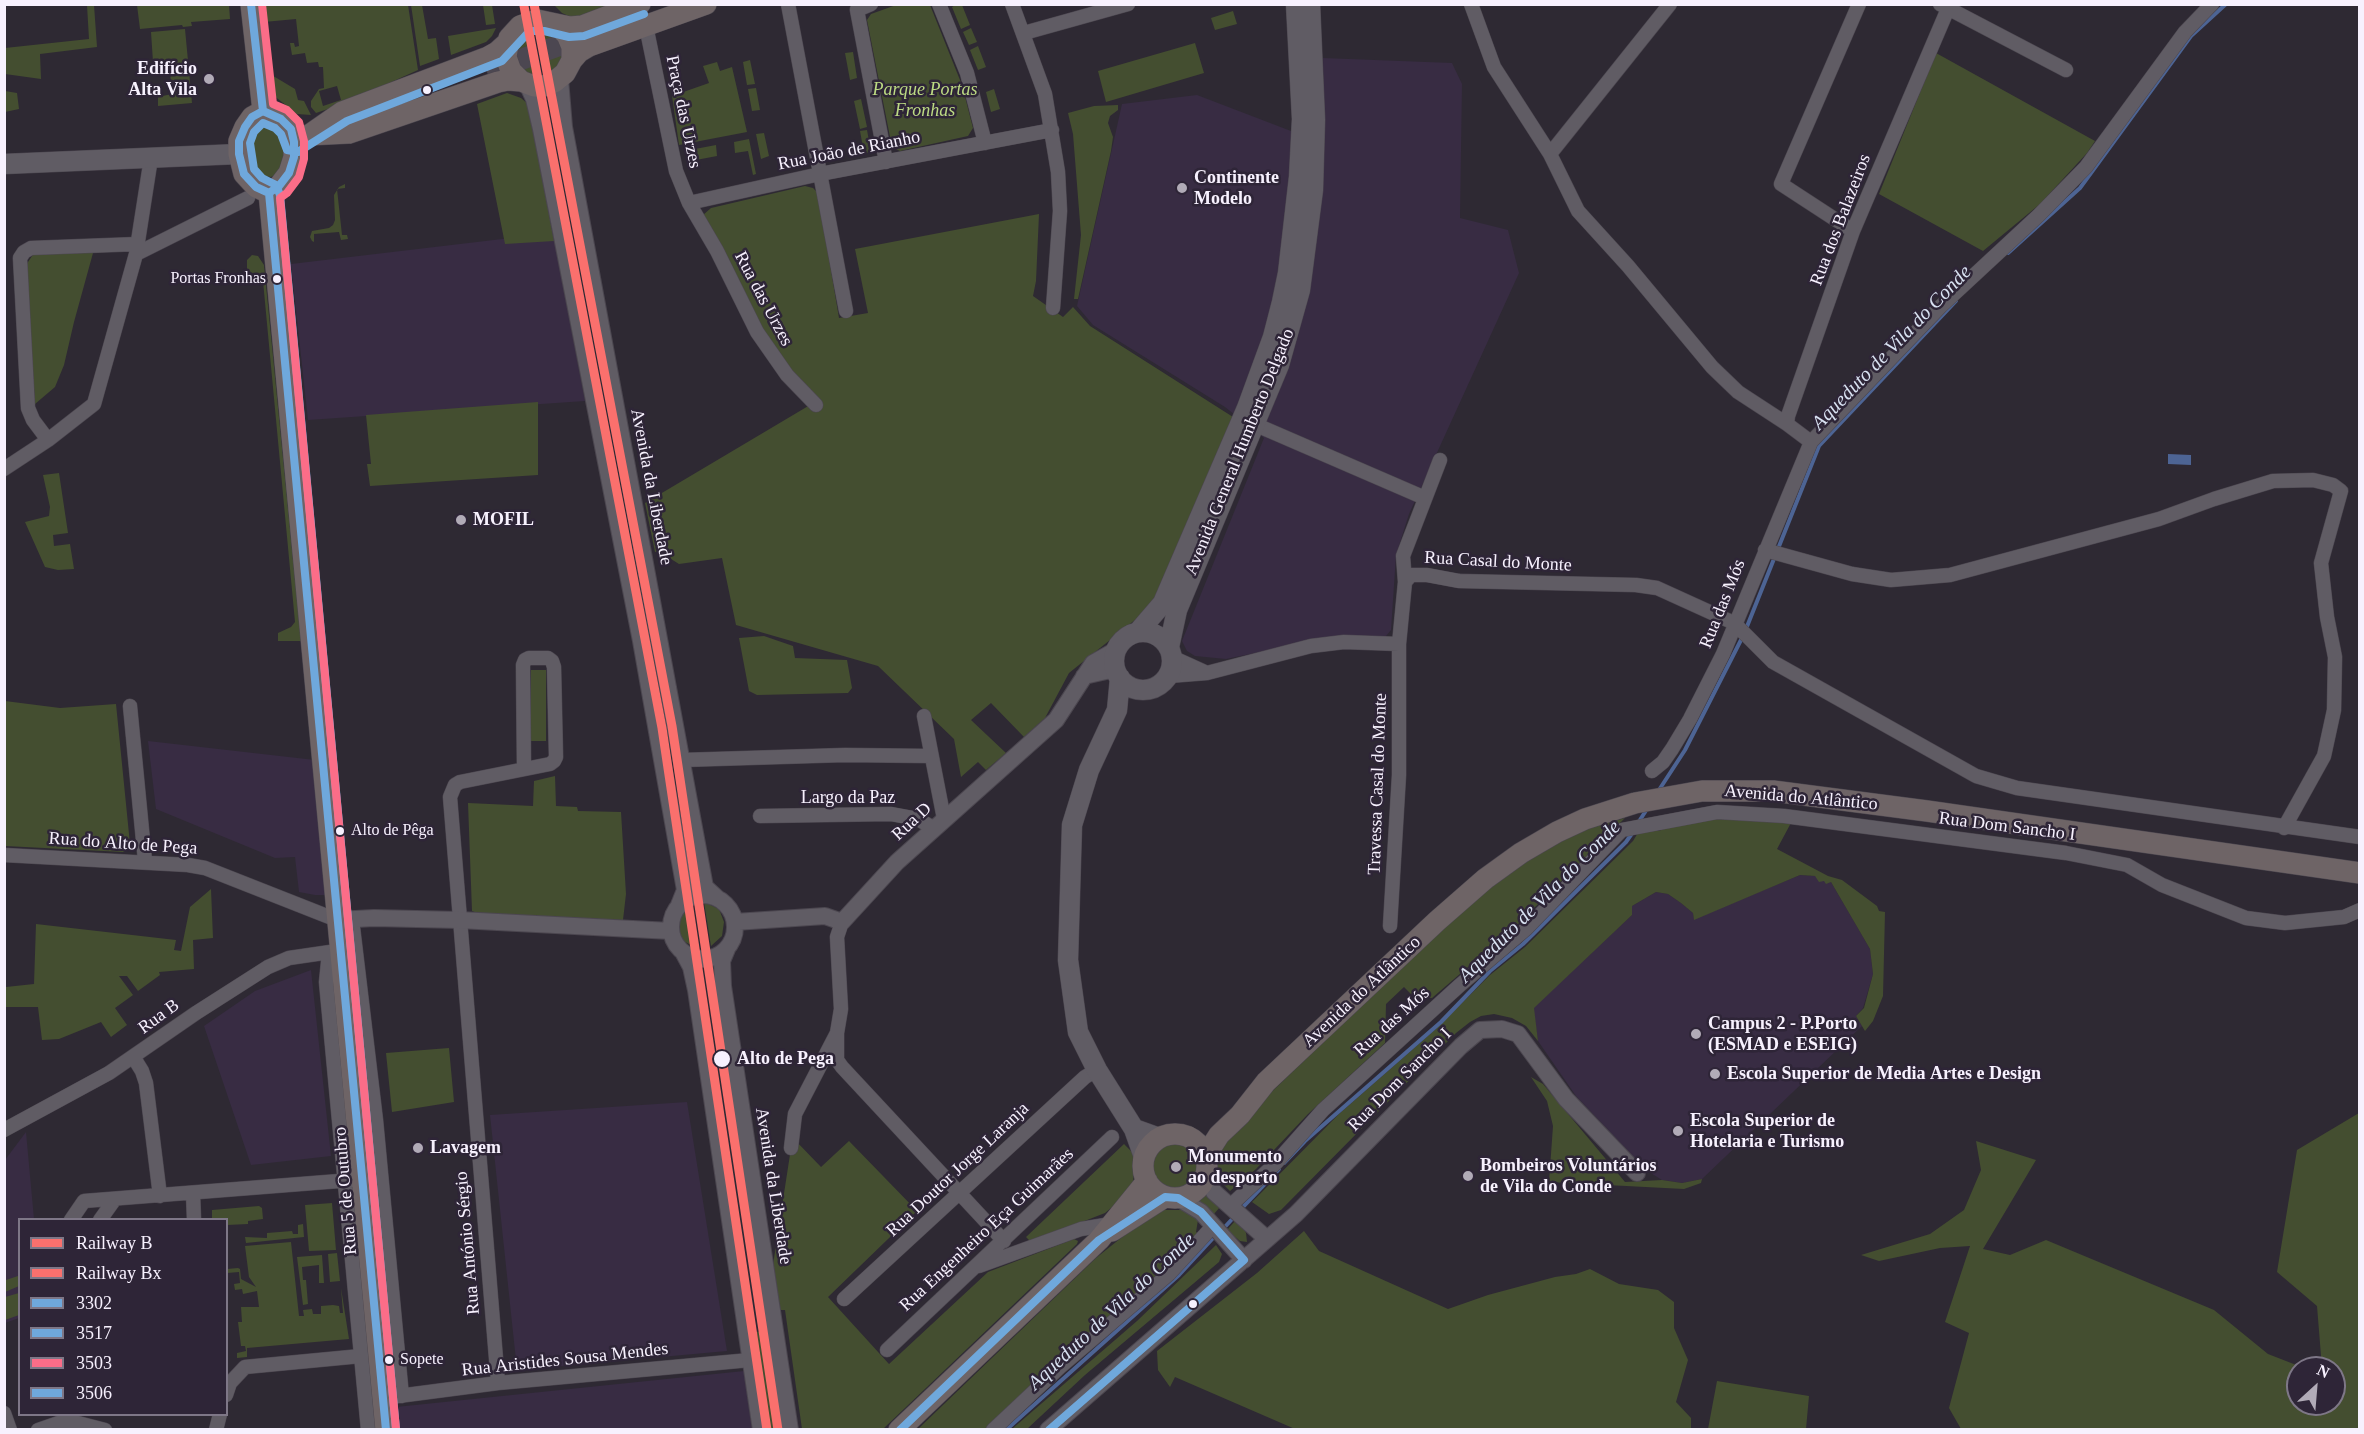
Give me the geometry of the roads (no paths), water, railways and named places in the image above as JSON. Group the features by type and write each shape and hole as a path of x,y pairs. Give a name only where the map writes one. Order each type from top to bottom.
{"main road":[{"path":"251,4 264,111"},
{"path":"264,111 252,117 245,128 239,141 239,154 244,174 255,187 269,193 279,186 289,173 301,139 342,112 488,57 507,43 520,26 530,21 545,20 558,26 582,26 640,4"},
{"path":"588,35 671,4"},
{"path":"301,139 349,133 413,113 498,82 508,80 544,86 560,79 579,52 589,46 706,4"},
{"name":"Avenida General Humberto Delgado","path":"1117,665 1121,641 1138,632 1163,603 1247,408 1273,337 1293,240 1299,177 1302,119 1296,4"},
{"name":"Avenida General Humberto Delgado","path":"1170,660 1177,610 1288,336 1302,275 1313,190 1315,120 1310,4"},
{"path":"558,26 570,41 572,60"},
{"path":"507,43 508,64 524,83"},
{"path":"301,139 487,72"},
{"path":"264,111 281,119 301,139"},
{"path":"4,164 239,154"},
{"name":"Rua 5 de Outubro","path":"269,193 345,920 335,951 367,1120 354,1179 374,1200 393,1397 386,1430"},
{"path":"1117,710 1145,690 1162,683 1170,660 1157,635 1138,632"},
{"path":"1117,665 1126,685 1145,690"},
{"path":"1117,665 1117,710 1089,770 1072,825 1068,960 1078,1032 1097,1070 1134,1129 1144,1157 1144,1173 1147,1181 1151,1188 1172,1197"},
{"name":"Avenida do Atlântico","path":"1205,1166 1219,1135 1240,1115 1266,1083 1437,921 1503,866 1544,839 1578,822 1618,807 1652,799 1726,790 1782,792 2360,873"},
{"name":"Avenida do Atlântico","path":"1184,1136 1204,1129 1266,1083"},
{"path":"1134,1129 1160,1138"},
{"path":"1105,1232 1172,1197 1195,1191 1205,1166 1197,1144 1184,1136 1167,1135 1160,1138 1148,1149 1144,1157"},
{"path":"899,1430 1105,1232 1147,1181"}],"street":[{"path":"788,4 846,311"},
{"path":"871,4 857,10 886,162"},
{"path":"939,4 967,73 985,143"},
{"path":"1012,4 1045,94 1058,172 1060,211 1053,308"},
{"path":"1024,33 1128,4"},
{"path":"1471,4 1494,67 1550,154 1578,211 1628,266 1712,367 1738,392 1811,442 1941,306 2039,215 2085,167 2185,32 2212,4"},
{"path":"1550,154 1670,4"},
{"path":"1853,231 1781,184 1859,4"},
{"path":"1946,6 2066,70"},
{"name":"Rua dos Balazeiros","path":"1786,423 1853,231 1946,6"},
{"name":"Praça das Urzes","path":"646,26 676,171 689,203"},
{"name":"Avenida da Liberdade","path":"560,79 564,127 705,887 717,898"},
{"path":"524,83 534,99 543,140 646,664 685,890 674,913 671,931 673,939 691,967 696,990 761,1430"},
{"name":"Rua João de Rianho","path":"689,203 820,174 1052,130"},
{"path":"4,469 48,440 94,404 137,249 151,158"},
{"path":"48,440 33,420 28,408 21,258 24,252 31,248 137,249 248,198"},
{"name":"Rua das Urzes","path":"689,203 713,243 757,332 787,375 816,405"},
{"path":"1254,424 1425,498"},
{"name":"Rua das Mós","path":"1652,771 1672,750 1723,654 1811,442"},
{"path":"1405,582 1402,556 1440,460"},
{"path":"1765,550 1852,574 1892,580 1950,575 2159,519 2273,481 2313,480 2333,484 2341,491 2321,563 2327,617 2335,657 2334,710 2324,756 2284,828"},
{"name":"Rua Casal do Monte","path":"1399,644 1405,582 1412,575 1427,575 1459,581 1636,585 1657,588 1734,623"},
{"path":"1734,623 1773,662 1976,776 2017,788 2284,828 2360,837"},
{"path":"1170,660 1207,673 1311,646 1344,642 1399,644"},
{"name":"Travessa Casal do Monte","path":"1390,926 1399,775 1399,644"},
{"name":"Rua António Sérgio","path":"498,1383 459,920 451,792 460,782 550,764 556,757 555,667 548,658 529,658 523,665 524,769"},
{"name":"Rua D","path":"842,922 897,862 1056,720 1093,663 1117,665"},
{"path":"130,706 145,861"},
{"path":"924,716 939,824"},
{"path":"682,760 845,755 931,756"},
{"name":"Rua Dom Sancho I","path":"1637,827 1717,812 1784,816 2066,853 2127,865 2162,885 2246,918 2285,923 2344,917 2360,910"},
{"name":"Largo da Paz","path":"760,816 891,814 939,824"},
{"name":"Rua das Mós","path":"1230,1206 1275,1164 1323,1110 1526,928 1622,830 1637,827"},
{"name":"Rua do Alto de Pega","path":"4,855 145,861 205,868 296,905 345,920"},
{"path":"679,905 697,895 717,898 725,904 735,922 735,932 727,949 719,955 697,959 683,952"},
{"path":"735,922 825,916 842,922 837,937 840,1009 837,1060 1004,1241"},
{"path":"345,920 459,920 671,931"},
{"name":"Rua 5 de Outubro","path":"345,920 374,1200"},
{"name":"Avenida da Liberdade","path":"727,949 722,961 723,986 790,1430"},
{"name":"Rua 5 de Outubro","path":"335,951 326,982 354,1179 362,1356 368,1430"},
{"name":"Rua B","path":"4,1130 134,1058 196,1013 268,968 289,958 335,951"},
{"name":"Rua Dom Sancho I","path":"1048,1430 1296,1214 1461,1046 1480,1030 1502,1029 1518,1034 1566,1099 1637,1173"},
{"path":"791,1148 795,1114 837,1033"},
{"path":"134,1058 146,1083 160,1196"},
{"name":"Rua Doutor Jorge Laranja","path":"844,1299 1085,1077 1097,1070"},
{"name":"Rua Engenheiro Eça Guimarães","path":"887,1350 1112,1137"},
{"path":"1205,1166 1214,1192 1268,1239"},
{"path":"72,1218 84,1201 354,1179"},
{"path":"193,1193 194,1218"},
{"path":"1172,1197 1201,1212 1244,1260"},
{"path":"101,1218 115,1199"},
{"path":"993,1430 1060,1367 1169,1274 1213,1226"},
{"path":"975,1267 1081,1229 1105,1232"},
{"path":"228,1389 230,1383 245,1367 362,1356"},
{"name":"Rua Aristides Sousa Mendes","path":"393,1397 498,1383 750,1360"},
{"path":"4,1413 10,1430"},
{"path":"38,1430 61,1422 74,1422 105,1430"}],"water":[{"path":"2168,454 2191,455 2191,465 2168,464"}],"waterway":[{"name":"Aqueduto de Vila do Conde","path":"2008,253 2080,188 2191,36 2226,4"},
{"name":"Aqueduto de Vila do Conde","path":"1746,629 1819,446 1956,301"},
{"name":"Aqueduto de Vila do Conde","path":"1659,790 1685,750 1743,636"},
{"name":"Aqueduto de Vila do Conde","path":"1638,823 1647,809"},
{"name":"Aqueduto de Vila do Conde","path":"1284,1163 1305,1141 1441,1022 1490,971 1523,944 1626,842 1633,832"},
{"name":"Aqueduto de Vila do Conde","path":"1241,1209 1279,1169"},
{"name":"Aqueduto de Vila do Conde","path":"1223,1229 1234,1217"},
{"name":"Aqueduto de Vila do Conde","path":"1006,1430 1179,1275 1215,1236"}],"tunnel":[{"path":"487,72 588,35"}],"rail line":[{"name":"B","path":"534,4 672,726 778,1430"},
{"name":"Bx","path":"524,6 662,728 767,1430"}],"place":[{"name":"Edifício Alta Vila","path":"209,79"},
{"name":"Continente Modelo","path":"1182,188"},
{"name":"Portas Fronhas","path":"277,279"},
{"name":"MOFIL","path":"461,520"},
{"name":"Alto de Pêga","path":"340,831"},
{"name":"Campus 2 - P.Porto (ESMAD e ESEIG)","path":"1696,1034"},
{"name":"Alto de Pega","path":"722,1059"},
{"name":"Escola Superior de Media Artes e Design","path":"1715,1074"},
{"name":"Escola Superior de Hotelaria e Turismo","path":"1678,1131"},
{"name":"Lavagem","path":"418,1148"},
{"name":"Monumento ao desporto","path":"1176,1167"},
{"name":"Bombeiros Voluntários de Vila do Conde","path":"1468,1176"},
{"name":"Sopete","path":"389,1360"}],"park label":[{"name":"Parque Portas Fronhas","path":"925,100"}]}
